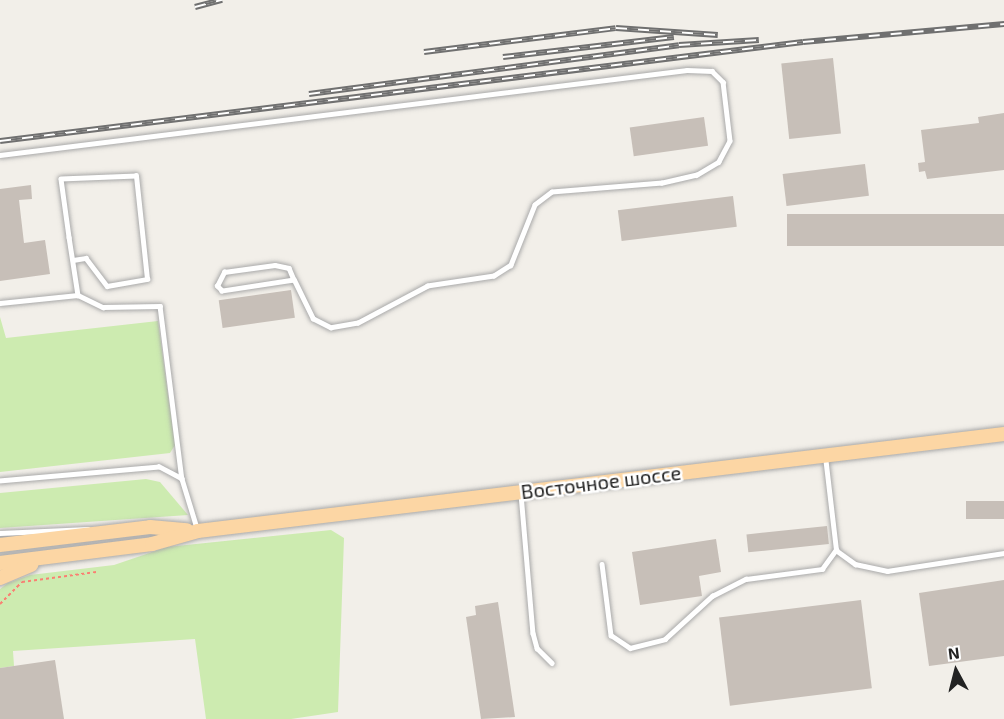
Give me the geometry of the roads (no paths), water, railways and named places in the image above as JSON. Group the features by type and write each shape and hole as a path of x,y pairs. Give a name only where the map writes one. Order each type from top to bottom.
{"main road":[{"name":"Восточное шоссе","path":"0,545 130,530 198,531 1004,434"},
{"name":"Восточное шоссе","path":"55,557 152,544 198,531"},
{"path":"0,563 55,557"},
{"path":"0,578 55,557"}],"lane":[{"path":"0,155 687,70 712,71 723,82 730,141 719,162 698,175 662,183 552,192 535,205 511,265 494,276 428,285 358,323 331,328 313,319 294,280 288,268 275,265 224,272 216,286 222,291 294,280"},
{"path":"73,260 86,258 107,286 147,279 136,176 61,179 78,295"},
{"path":"0,303 78,295 97,306 141,303 164,311 182,480 198,531"},
{"path":"602,564 611,635 630,648 682,629 729,586 746,579 822,569 836,550 825,456"},
{"path":"0,481 159,467 182,480"},
{"path":"521,492 533,633 537,648 552,663"},
{"path":"0,533 130,530"},
{"path":"836,550 866,569 887,571 1004,553"}],"railway":[{"path":"195,7 222,0"},
{"path":"0,141 803,42 1004,24"},
{"path":"424,52 616,28 718,35"},
{"path":"503,57 674,37"},
{"path":"309,94 679,45 759,40"}]}
